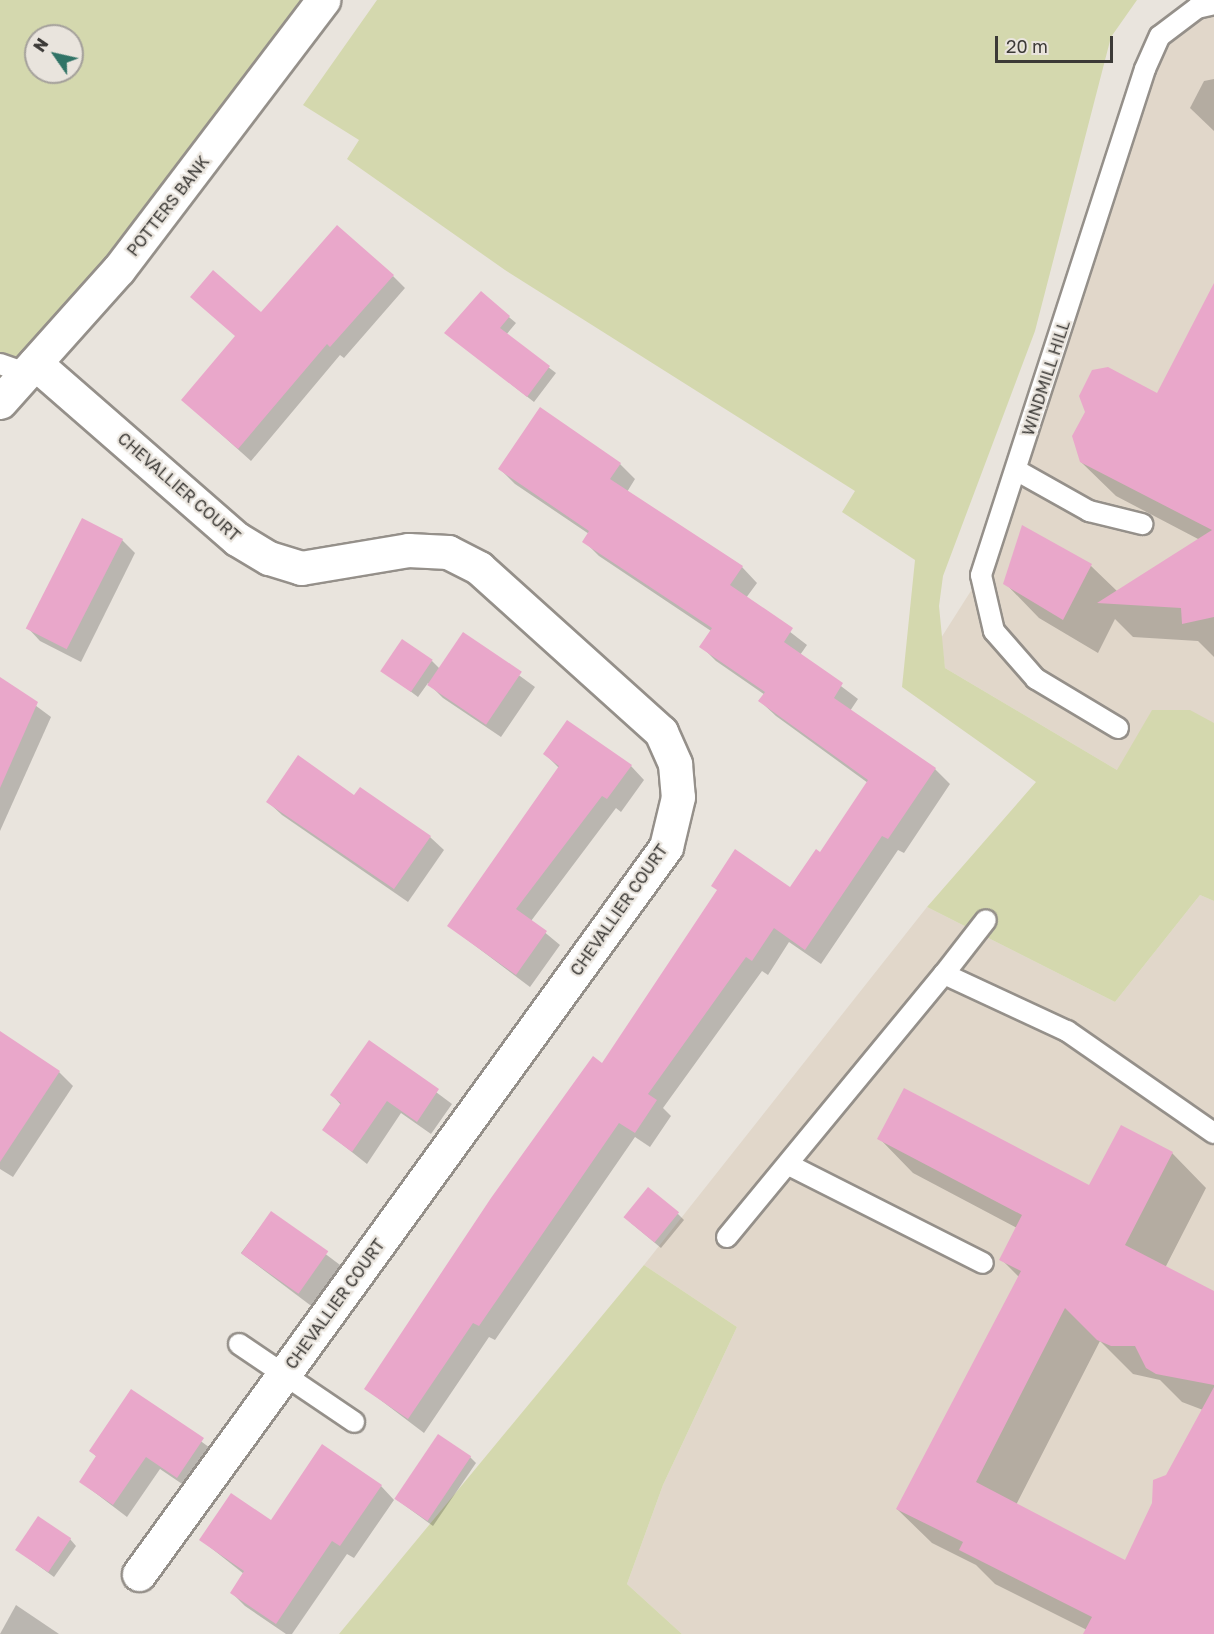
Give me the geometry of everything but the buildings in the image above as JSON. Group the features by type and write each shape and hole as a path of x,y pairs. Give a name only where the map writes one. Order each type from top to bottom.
{"street":[{"name":"POTTERS BANK","path":"0,402 21,366 119,269 323,0"},
{"name":"CHEVALLIER COURT","path":"21,366 237,539 269,558 301,567 408,550 448,552 479,568 661,732 675,764 678,797 666,847 139,1574"}],"lane":[{"name":"WINDMILL HILL","path":"1118,728 1036,678 994,632 981,575 1145,69 1160,36 1197,8 1214,4"},
{"path":"1016,470 1089,511 1142,524"},
{"path":"727,1237 789,1165 986,920"},
{"path":"944,974 1067,1031 1214,1133"},
{"path":"789,1165 983,1263"},
{"path":"239,1344 354,1422"}],"shaded area":[{"path":"1214,4 1214,809 1117,770 945,668 941,638 981,575 1160,36"},
{"path":"1200,895 1214,901 1214,1634 682,1634 627,1584 663,1485 737,1327 644,1265 927,907 1115,1002"}],"green space":[{"path":"0,0 323,0 0,402"},
{"path":"377,0 1137,0 1111,37 1035,331 943,576 939,606 945,668 1117,770 1152,710 1190,710 1214,723 1214,901 1200,895 1115,1002 927,907 1036,782 902,687 915,560 842,512 855,491 505,270 347,159 359,140 303,105"},
{"path":"644,1265 737,1327 663,1485 627,1584 682,1634 339,1634"}]}
